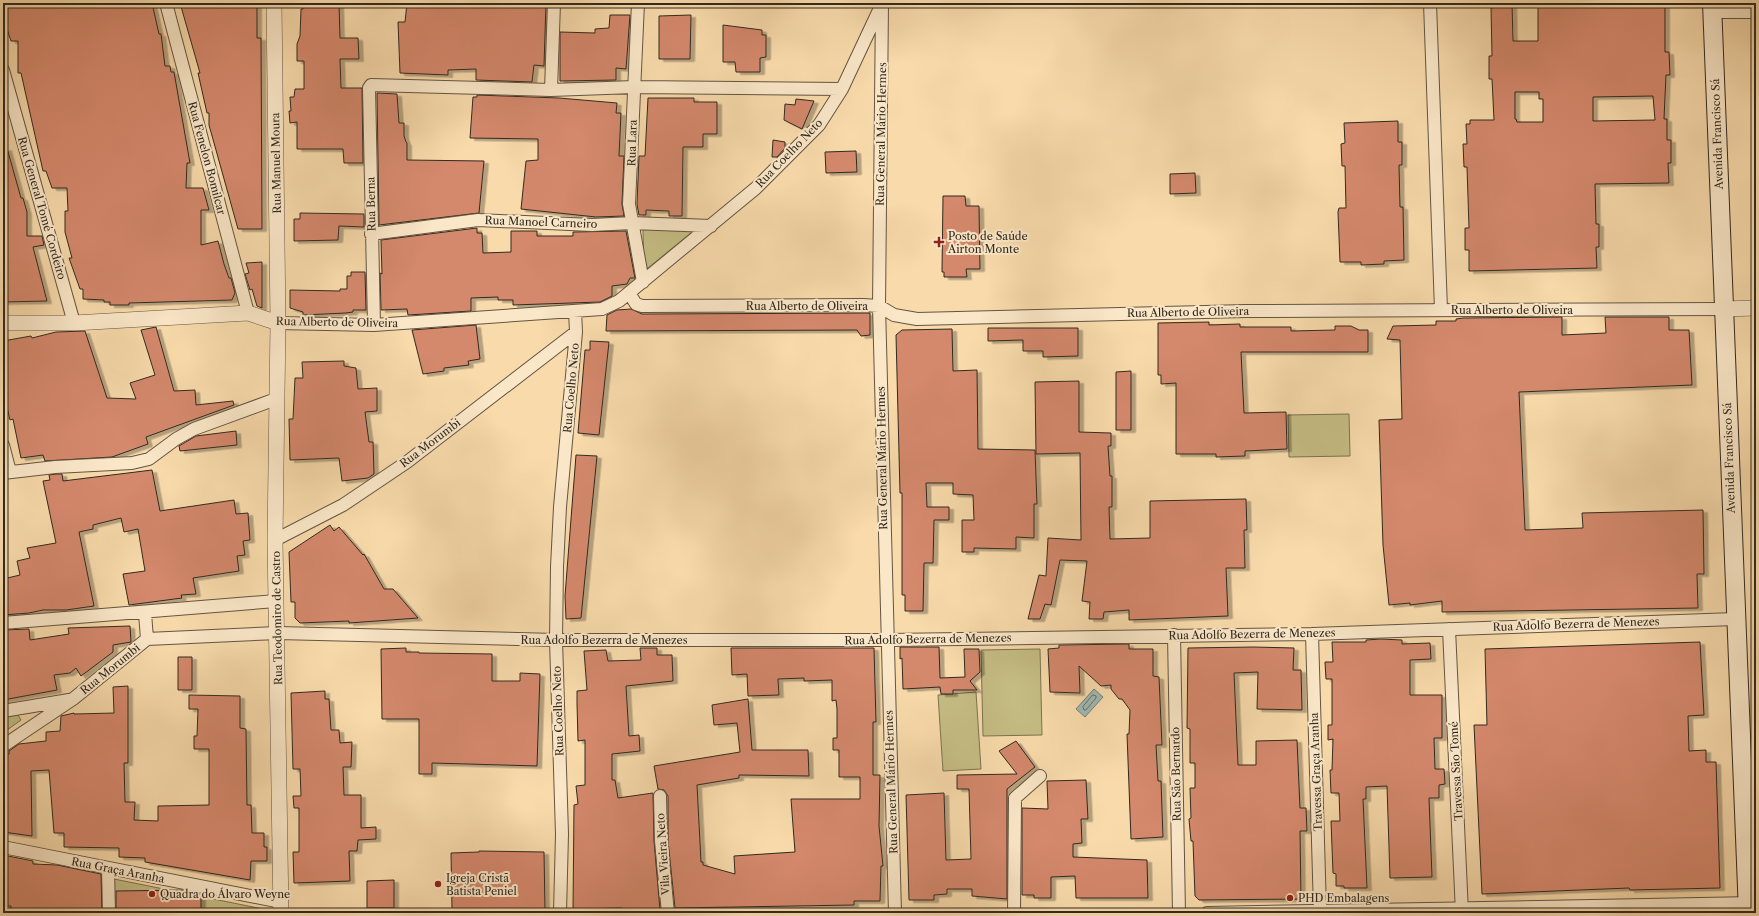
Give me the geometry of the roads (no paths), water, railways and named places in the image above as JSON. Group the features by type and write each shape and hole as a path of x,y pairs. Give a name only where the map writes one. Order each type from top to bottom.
{"main road":[{"name":"Avenida Francisco Sá","path":"1712,8 1735,619 1750,820 1751,906"}],"street":[{"name":"Rua Fenelon Bomilcar","path":"166,3 248,313"},
{"name":"Rua Manuel Moura","path":"274,3 278,323"},
{"path":"554,3 551,90 634,87 842,90"},
{"name":"Rua Lara","path":"638,3 629,204 642,282"},
{"name":"Rua Coelho Neto","path":"560,913 562,834 556,640 557,567 560,507 576,332 575,311 602,309 619,301 756,188 819,124 842,90 882,3"},
{"name":"Rua General Mário Hermes","path":"882,3 879,306 887,640 896,913"},
{"path":"1430,3 1441,310"},
{"path":"1712,8 1756,12"},
{"name":"Rua General Tomé Cordeiro","path":"3,70 74,323"},
{"name":"Rua Berna","path":"374,325 369,88 371,85 551,90"},
{"name":"Rua Manoel Carneiro","path":"371,234 478,220 592,226 632,223 711,226"},
{"name":"Rua Alberto de Oliveira","path":"629,293 636,304 642,306 879,306 894,315 917,319 1246,311 1756,308"},
{"name":"Rua Alberto de Oliveira","path":"3,323 74,323 248,313 278,323 374,325 575,311"},
{"name":"Rua Teodomiro de Castro","path":"278,323 275,540 278,633 281,907"},
{"name":"Rua Morumbi","path":"275,540 343,505 407,462 576,332"},
{"path":"3,446 7,473 55,466 132,463 149,459 176,439 194,429 276,399"},
{"path":"3,623 145,613 276,601"},
{"path":"145,613 147,639"},
{"name":"Rua Adolfo Bezerra de Menezes","path":"147,639 278,633 556,640 887,640 1312,634 1735,619"},
{"name":"Travessa São Tomé","path":"1449,629 1462,910"},
{"name":"Travessa Graça Aranha","path":"1312,634 1320,910"},
{"name":"Rua São Bernardo","path":"1174,635 1179,913"},
{"name":"Rua Morumbi","path":"3,746 73,699 147,639"},
{"name":"Rua Morumbi","path":"3,711 73,699"},
{"path":"1014,913 1015,798 1040,776"},
{"name":"Vila Vieira Neto","path":"660,796 661,841 668,913"},
{"name":"Rua Graça Aranha","path":"3,848 108,868 281,907"},
{"path":"108,868 109,913"},
{"path":"1207,913 1320,910 1462,910 1751,906"}],"water":[{"path":"1094,689 1103,697 1085,717 1076,709"}],"place":[{"name":"Posto de Saúde Airton Monte","path":"939,242"},
{"name":"Igreja Cristã Batista Peniel","path":"438,884"},
{"name":"Quadra do Álvaro Weyne","path":"152,894"},
{"name":"PHD Embalagens","path":"1290,898"}]}
